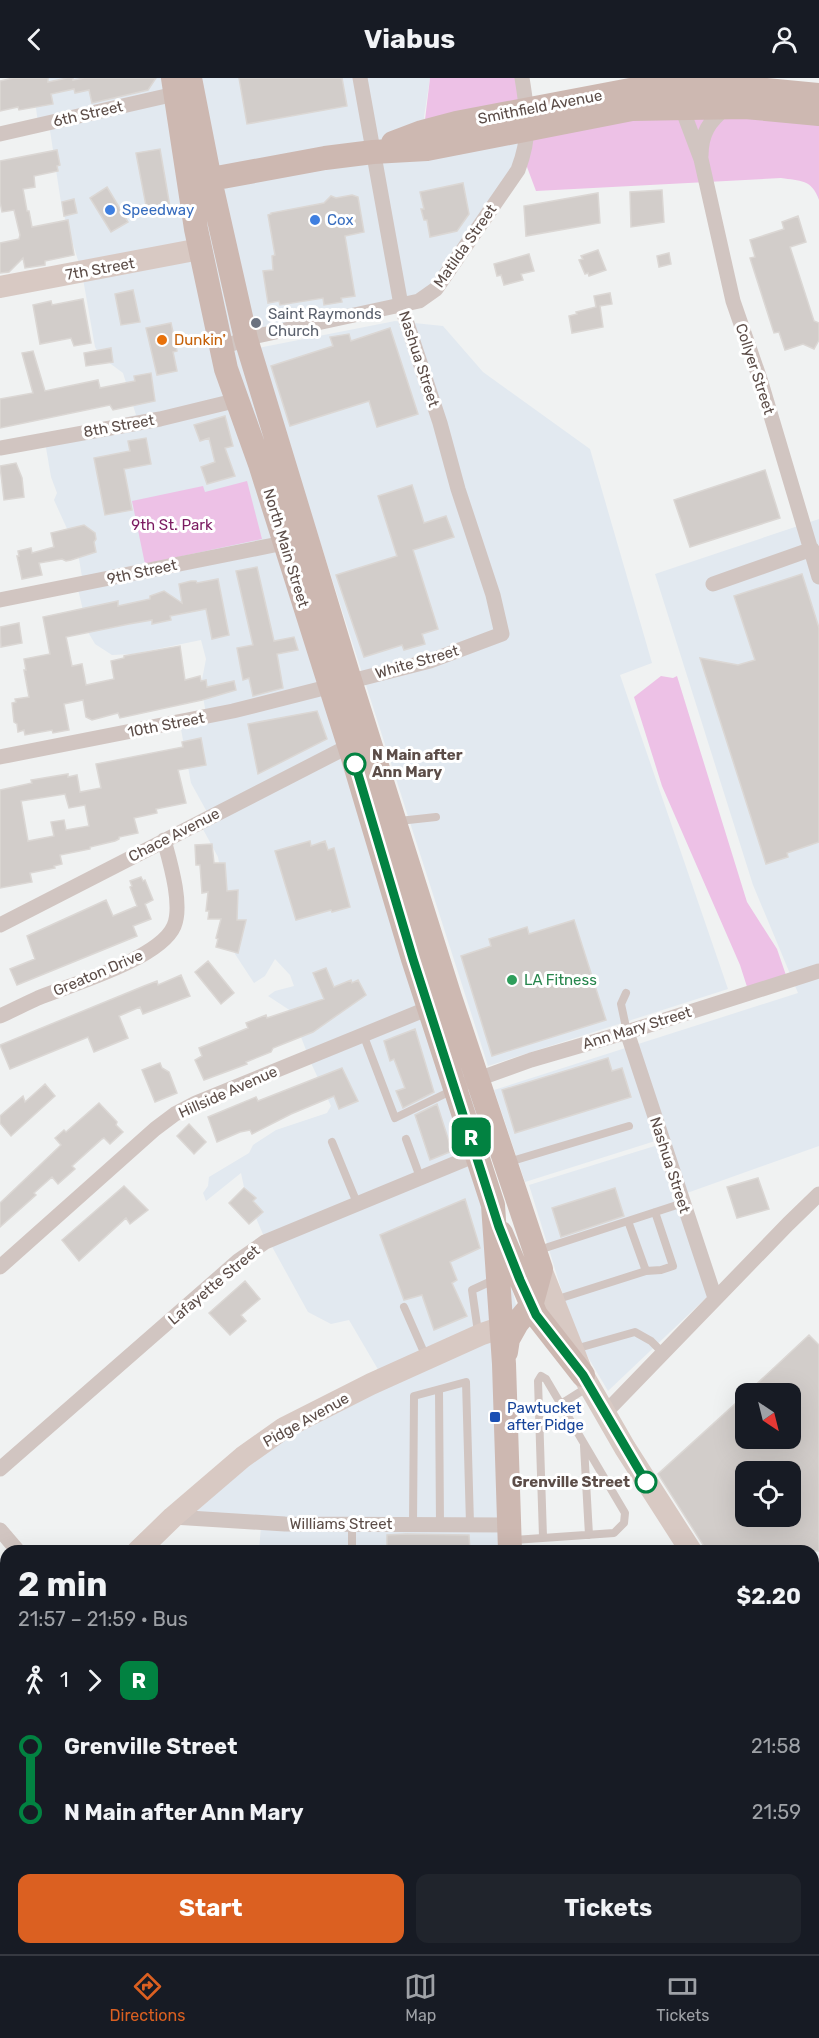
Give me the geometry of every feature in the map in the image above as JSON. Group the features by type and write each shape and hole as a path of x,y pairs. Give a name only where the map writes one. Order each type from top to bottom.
{"main road":[{"name":"North Main Street","path":"180,83 199,181 246,339 340,684 349,746 436,1005"},
{"name":"Smithfield Avenue","path":"199,181 325,158 427,148 474,129 605,104 632,109 678,99 756,89 819,95"},
{"name":"Smithfield Avenue","path":"678,99 726,108 745,106 819,114"},
{"name":"North Main Street","path":"199,181 200,249 226,369 284,543 395,821 436,1005"},
{"path":"436,1005 493,1155 538,1260 542,1304 536,1315 586,1381"},
{"path":"493,1155 497,1278 489,1332 504,1364"},
{"path":"493,1205 499,1227 542,1304"},
{"path":"510,1539 504,1364 508,1339 517,1323 542,1304"}],"street":[{"name":"Nashua Street","path":"360,78 400,304 440,423 458,489 493,596 502,634"},
{"name":"Matilda Street","path":"221,347 246,339 419,301 436,289 518,170 528,133 522,78"},
{"name":"6th Street","path":"0,134 180,83"},
{"name":"Collyer Street","path":"678,99 701,159 733,301 760,379 819,577"},
{"name":"Collyer Street","path":"701,159 703,136 706,129 717,114 726,108"},
{"name":"7th Street","path":"0,287 200,249"},
{"name":"8th Street","path":"0,448 160,419 238,400"},
{"name":"9th Street","path":"0,600 284,543"},
{"path":"713,584 812,549"},
{"name":"White Street","path":"340,684 430,661 502,634"},
{"name":"10th Street","path":"0,757 233,711 340,684"},
{"name":"Chace Avenue","path":"0,925 349,746"},
{"name":"Greaton Drive","path":"0,1016 143,955 166,939 174,925 177,908 164,840"},
{"name":"Ann Mary Street","path":"466,1084 531,1060 819,971"},
{"name":"Hillside Avenue","path":"0,1267 155,1129 175,1114 196,1103 436,1005"},
{"name":"Nashua Street","path":"627,1032 715,1298"},
{"name":"Lafayette Street","path":"0,1469 238,1261 265,1242 420,1177 493,1155"},
{"path":"605,1413 819,1194"},
{"path":"542,1304 574,1349 586,1381 686,1545"},
{"name":"Pidge Avenue","path":"144,1545 243,1457 284,1428 371,1384 489,1332"},
{"name":"Williams Street","path":"173,1517 285,1524 470,1524 510,1539"},
{"path":"0,1530 13,1545"}],"lane":[{"path":"395,821 436,817"},
{"path":"627,993 621,1004 627,1032"},
{"path":"363,1034 395,1118 466,1084"},
{"path":"493,1155 629,1126"},
{"path":"406,1139 420,1177"},
{"path":"332,1143 357,1203"},
{"path":"538,1260 628,1221 682,1203"},
{"path":"542,1304 646,1271 673,1266 655,1212"},
{"path":"628,1221 646,1271"},
{"path":"405,1307 427,1359"},
{"path":"574,1349 635,1332 651,1341 663,1353"},
{"path":"510,1539 614,1533 624,1523 625,1513 546,1379 541,1376 538,1381 543,1537"},
{"path":"561,1404 586,1381"},
{"path":"413,1524 414,1396 466,1382 470,1524"},
{"path":"439,1389 440,1524"},
{"path":"584,1443 589,1535"},
{"path":"352,1524 352,1545"}],"shaded area":[{"path":"32,78 430,78 425,120 450,121 528,146 427,295 244,339 499,1144 480,1155 516,1305 503,1335 506,1545 259,1545 261,1526 181,1519 245,1458 383,1378 349,1320 331,1324 308,1312 270,1243 265,1239 245,1192 241,1173 206,1201 203,1193 208,1186 209,1177 249,1153 253,1145 276,1130 327,1113 331,1106 291,1011 268,996 275,991 294,986 290,975 275,959 265,976 254,983 235,954 218,857 198,820 207,812 191,783 180,724 206,714 201,685 206,659 201,640 133,654 112,655 95,644 88,632 78,589 83,583 78,553 54,500 57,493 51,477 44,436 136,415 123,373 100,356 95,347 82,273 62,209 49,124 38,123"},
{"path":"395,321 443,326 483,372 590,449 652,663 620,675 728,989 488,1066 258,348"},
{"path":"819,519 819,1146 687,1193 668,1137 525,1182 494,1090 798,993 753,885 655,574"},
{"path":"658,1145 708,1296 608,1391 576,1337 529,1185"}],"green space":[{"path":"430,78 522,78 527,104 425,120"},
{"path":"595,114 819,115 819,200 813,188 804,182 781,178 536,191 524,159 528,128"},
{"name":"9th St. Park","path":"247,481 262,539 145,564 132,501 203,486 205,492"},
{"path":"661,676 673,678 677,676 747,902 777,949 788,981 749,993 740,965 662,786 634,697"}],"building":[{"path":"13,78 48,78 48,82 67,78 73,78 73,80 156,78 148,90 92,103 89,90 75,93 74,89 51,94 53,104 0,111 0,81"},
{"path":"239,78 342,78 347,106 247,124"},
{"path":"160,149 170,207 147,211 136,153"},
{"path":"57,150 60,165 57,166 58,171 34,176 35,187 23,189 32,227 68,220 74,255 45,261 45,265 25,268 23,258 9,272 0,273 0,243 19,239 20,235 14,210 2,212 0,161"},
{"path":"463,183 469,214 457,231 430,237 427,220 424,220 421,209 424,209 420,192"},
{"path":"107,187 128,222 111,232 90,198"},
{"path":"662,190 664,222 631,227 630,192"},
{"path":"598,193 600,223 526,236 524,206"},
{"path":"352,195 358,197 364,232 345,236 355,296 341,298 342,302 324,305 323,298 280,305 279,301 268,303 263,271 273,270 272,256 275,255 268,215 324,203 331,196 336,198"},
{"path":"74,199 77,213 64,216 62,202"},
{"path":"798,216 806,242 790,247 814,321 819,323 819,340 814,349 803,344 785,350 779,332 774,333 750,258 755,257 750,240 784,229 782,222"},
{"path":"598,250 606,270 589,276 588,273 585,274 579,260 583,259 581,256"},
{"path":"669,253 671,264 659,267 657,256"},
{"path":"529,254 534,271 521,274 523,280 504,285 501,275 497,276 494,264"},
{"path":"133,290 140,322 121,325 115,294"},
{"path":"610,293 612,304 600,306 603,327 572,333 569,316 596,307 594,296"},
{"path":"83,299 91,343 74,346 71,338 40,344 33,305 51,301 52,305"},
{"name":"Dunkin'","path":"171,323 177,351 173,352 177,371 157,375 146,328"},
{"path":"390,328 418,414 377,427 369,401 290,426 271,366 333,346 330,337 349,334 351,341"},
{"path":"111,348 113,362 86,366 84,353"},
{"path":"33,351 45,391 98,380 100,388 135,381 134,376 151,373 155,401 113,410 110,405 0,428 0,399 33,393 22,353"},
{"path":"225,416 233,446 225,448 235,476 207,484 201,467 215,462 209,438 200,441 194,425"},
{"path":"146,438 151,464 124,469 132,510 105,515 94,458 130,451 128,441"},
{"path":"16,463 22,478 24,497 4,500 0,466"},
{"path":"765,470 780,518 690,547 674,500"},
{"path":"412,485 424,523 446,516 454,537 413,550 438,629 422,634 425,644 404,650 402,645 364,657 336,575 397,556 378,496"},
{"path":"84,525 95,533 96,552 66,561 62,559 39,563 42,575 22,579 18,551 31,548 32,553 54,547 51,533"},
{"path":"257,567 274,641 294,637 298,650 277,654 283,688 253,696 249,678 243,680 237,648 253,645 236,571"},
{"path":"802,574 819,628 819,842 787,853 788,857 766,864 700,658 738,665 755,660 734,596"},
{"path":"218,579 229,635 212,639 206,609 170,616 171,620 152,624 152,620 66,637 72,666 82,664 86,685 114,679 111,661 124,658 124,656 180,646 185,680 200,676 201,681 206,680 207,687 234,681 236,690 120,718 118,713 92,720 86,717 83,700 64,704 69,730 53,733 52,730 25,735 24,730 18,732 17,724 14,722 12,703 16,702 15,699 29,697 24,659 50,654 43,617 118,601 118,606 150,599 150,596 164,591 182,603 179,584"},
{"path":"19,623 22,643 1,647 0,627"},
{"path":"317,711 327,739 258,774 248,724"},
{"path":"201,738 206,765 178,770 186,803 156,809 157,813 134,818 138,833 119,837 115,841 90,847 90,849 60,855 62,864 54,866 55,868 30,873 32,882 0,888 0,790 32,783 31,780 68,774 68,777 77,775 80,792 101,788 96,764 183,747 182,742","holes":["65,794 69,808 85,805 89,826 66,830 64,820 51,822 54,836 28,841 21,801"]},
{"path":"310,841 311,846 325,841 328,850 334,848 350,907 296,920 275,851"},
{"path":"212,844 214,863 225,863 227,891 238,890 237,920 246,920 238,953 216,947 221,919 208,919 209,911 206,911 208,892 202,893 200,865 196,865 195,845"},
{"path":"141,877 143,881 145,880 153,900 145,904 151,919 133,926 137,936 17,985 10,969 35,959 27,936 106,900 113,916 137,906 130,881"},
{"path":"574,920 606,1020 492,1056 461,956 491,946 489,939 527,927 529,934"},
{"path":"208,961 234,993 221,1004 195,972"},
{"path":"326,968 334,987 351,980 352,983 358,980 366,995 313,1032 273,1048 271,1052 246,1062 247,1064 204,1080 195,1060 202,1056 199,1048 248,1028 246,1023 266,1015 267,1018 324,999 313,973"},
{"path":"181,975 190,996 143,1014 140,1007 119,1016 128,1038 94,1052 88,1037 10,1069 0,1045 144,986 157,981 158,985"},
{"path":"415,1029 434,1092 403,1108 396,1091 405,1088 394,1059 390,1061 384,1041"},
{"path":"608,1058 612,1071 622,1068 631,1097 515,1133 502,1090"},
{"path":"160,1063 162,1068 169,1072 177,1093 155,1102 142,1070"},
{"path":"342,1068 358,1101 339,1109 334,1096 252,1134 250,1130 240,1132 217,1142 208,1117 256,1097 258,1101"},
{"path":"45,1084 55,1096 11,1136 0,1123 0,1116 23,1096 25,1102"},
{"path":"99,1103 123,1132 110,1144 104,1138 102,1139 72,1166 75,1169 58,1184 52,1177 34,1193 36,1195 0,1227 0,1203 61,1145 55,1138 64,1130 66,1132"},
{"path":"437,1104 452,1151 430,1160 415,1115"},
{"path":"189,1124 206,1142 194,1154 177,1136"},
{"path":"758,1178 769,1209 737,1218 727,1187"},
{"path":"124,1186 148,1210 130,1224 126,1218 79,1261 62,1240"},
{"path":"244,1188 256,1198 253,1201 263,1212 249,1224 229,1203"},
{"path":"615,1188 624,1216 561,1237 552,1208"},
{"path":"465,1199 480,1248 450,1262 457,1280 452,1283 467,1316 434,1330 422,1295 404,1300 380,1235"},
{"path":"245,1281 260,1299 241,1315 246,1321 230,1335 209,1313"},
{"path":"809,1335 819,1345 819,1545 703,1545 658,1474 735,1404 735,1449 801,1449 801,1383 758,1383"},
{"path":"387,1535 469,1535 470,1545 387,1545"}],"bus line":[{"name":"R","path":"355,764 413,959 499,1227 520,1280 536,1315 583,1375 646,1482"}],"place":[{"name":"Speedway","path":"110,210"},
{"name":"Cox","path":"315,220"},
{"name":"Saint Raymonds Church","path":"256,323"},
{"name":"Dunkin'","path":"162,340"},
{"name":"N Main after Ann Mary","path":"355,764"},
{"name":"LA Fitness","path":"512,980"},
{"name":"Pawtucket after Pidge","path":"495,1417"},
{"name":"Grenville Street","path":"646,1482"}]}
